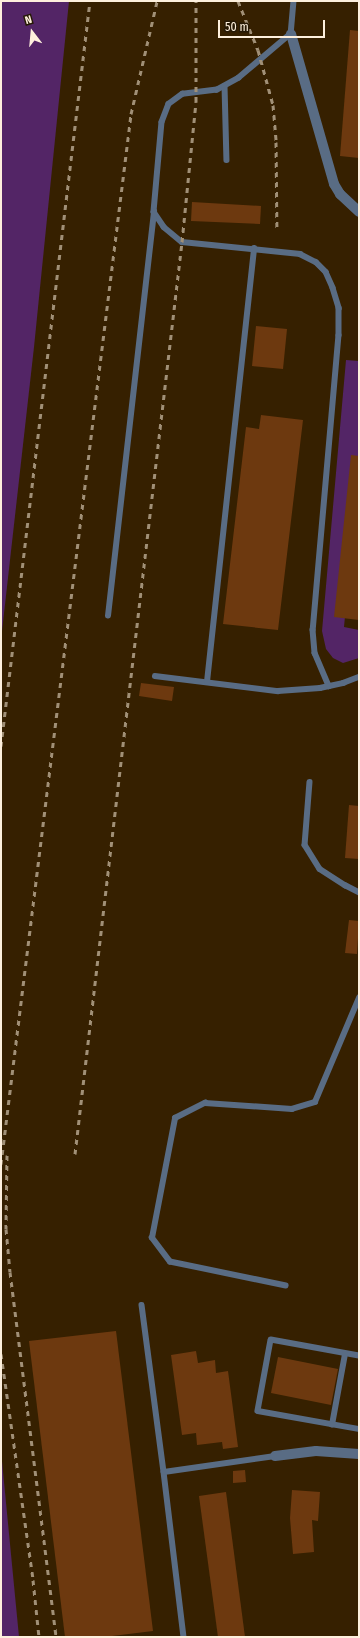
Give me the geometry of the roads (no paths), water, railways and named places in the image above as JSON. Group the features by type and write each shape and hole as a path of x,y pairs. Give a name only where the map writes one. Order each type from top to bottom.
{"street":[{"path":"292,34 334,184 340,194 359,212"},
{"path":"275,1456 316,1451 359,1454"}],"lane":[{"path":"108,616 154,212 162,122 169,104 184,94 216,90 225,86 239,78 292,34 294,1"},
{"path":"225,86 227,160"},
{"path":"154,212 164,227 182,242 300,254 316,262 326,272 339,308 339,335 313,630 316,653 329,686"},
{"path":"208,682 254,249"},
{"path":"155,676 278,691 329,686 359,677"},
{"path":"310,782 305,845 320,869 359,892"},
{"path":"286,1286 170,1262 152,1238 175,1118 205,1103 292,1109 315,1102 359,998"},
{"path":"142,1306 184,1637"},
{"path":"359,1356 271,1340 258,1411 359,1430"},
{"path":"332,1425 345,1354"},
{"path":"164,1472 275,1456"}],"railway":[{"path":"1,746 90,1"},
{"path":"1,1164 131,114 157,1"},
{"path":"75,1154 182,242 196,102 196,1"},
{"path":"238,1 258,50 273,105 276,142 277,231"},
{"path":"7,1155 6,1229 10,1272 56,1637"},
{"path":"1,1354 33,1580 39,1637"}]}
